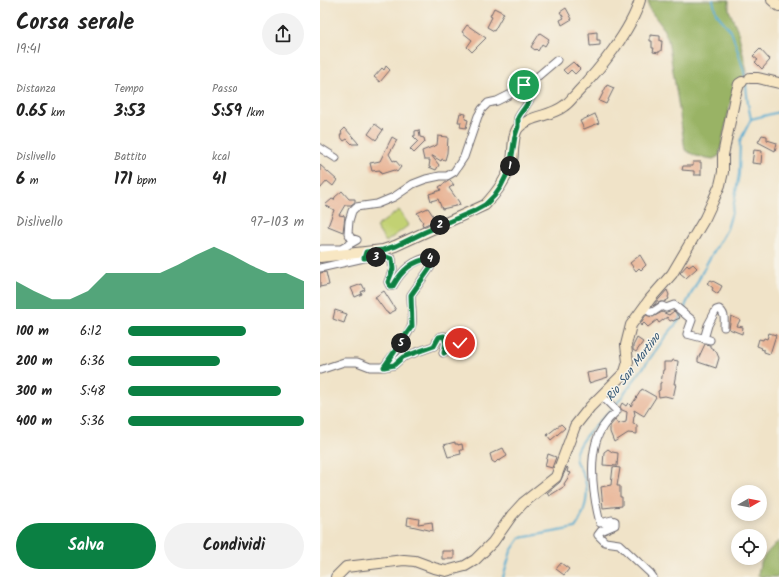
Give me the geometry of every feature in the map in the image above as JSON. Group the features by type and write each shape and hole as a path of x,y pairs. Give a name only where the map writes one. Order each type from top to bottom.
{"street":[{"path":"518,127 533,118 546,115 569,102 593,76 630,24 638,8 640,0"},
{"path":"772,0 779,6"},
{"path":"384,367 412,326 411,295 430,268 432,261 431,258 424,258 411,264 400,275 393,286 390,286 388,282 393,269 392,259 384,256 365,255 321,258 322,249 341,249 357,240 351,238 348,233 352,211 356,207 377,204 394,197 413,184 426,179 447,176 454,172 464,158 478,116 482,109 488,103 497,101 531,82 557,60"},
{"path":"336,577 346,567 404,560 415,561 446,571 466,566 475,560 493,542 512,515 523,503 556,477 575,426 590,407 625,372 628,362 626,346 631,325 642,309 672,274 713,202 720,185 723,172 723,155 738,84 746,80 758,78 779,83"},
{"path":"320,268 396,246 485,205 501,186 510,168 515,136 518,127 518,118 530,100 533,92 531,82"},
{"path":"320,148 336,158"},
{"path":"642,309 646,308 650,312 653,312 662,306 666,308 674,305 692,320 687,334 707,339 708,325 716,310 719,309 724,316 724,327"},
{"path":"320,370 344,362 357,362 370,367 394,365 403,357 434,346 439,337 444,336 446,343 444,353 447,351 449,345 455,340 460,343"},
{"path":"602,396 617,411 610,417 596,442 593,459 594,495 600,523 612,520 616,521 615,525 601,531 598,535 605,542 619,544 653,577"}],"green space":[{"path":"648,0 729,0 729,10 738,31 747,72 734,86 719,156 713,159 696,156 685,150 668,40 662,26 649,9"},
{"path":"399,210 409,225 386,242 376,227"},
{"path":"779,541 779,577 762,577 758,575 760,565 767,565 768,552"}],"building":[{"path":"494,8 504,13 494,31 487,27 492,17 490,16"},
{"path":"566,8 572,19 562,25 560,20 564,18 560,12"},
{"path":"467,25 486,38 472,52 467,47 472,40 462,32"},
{"path":"597,32 597,40 600,40 600,45 590,46 589,33"},
{"path":"540,33 549,39 545,46 542,44 538,51 531,47"},
{"path":"650,35 660,36 660,41 662,41 661,51 659,51 659,53 653,52 654,48 652,48"},
{"path":"760,49 770,60 762,69 755,62 758,60 753,56"},
{"path":"573,62 580,69 575,74 571,70 567,74 563,70"},
{"path":"386,66 390,70 380,82 374,77 382,68 384,70"},
{"path":"607,85 614,88 606,104 599,101"},
{"path":"460,113 466,114 465,119 468,120 466,128 460,127 461,122 458,122"},
{"path":"595,114 599,123 584,129 580,121"},
{"path":"375,124 383,130 376,140 368,134"},
{"path":"345,128 359,144 352,144 347,139 344,141 340,136 342,133 341,132"},
{"path":"419,130 420,137 424,138 425,142 414,153 410,149 418,141 413,136 415,136 415,131"},
{"path":"762,135 767,136 767,140 777,143 775,151 758,142"},
{"path":"438,136 448,137 445,160 442,159 441,161 431,155 439,165 436,170 429,167 430,160 424,160 422,151 437,145"},
{"path":"392,137 397,140 389,154 393,161 395,160 401,167 397,172 394,170 381,174 380,170 372,171 370,163 380,161"},
{"path":"754,150 762,151 761,164 752,163"},
{"path":"693,162 701,162 701,175 694,175 694,171 682,170 683,166 693,166"},
{"path":"320,165 337,180 333,186 327,181 320,189"},
{"path":"450,180 454,185 449,188 460,205 442,209 438,199 431,201 429,194 441,190 439,187"},
{"path":"342,191 349,199 355,199 355,202 351,205 345,205 339,215 345,216 343,232 328,226 334,210 325,205 332,199 334,200 335,197"},
{"path":"428,208 436,220 423,226 423,222 417,213"},
{"path":"640,255 646,265 641,270 639,268 636,271 630,263"},
{"path":"693,264 697,268 686,278 680,273 687,265 689,267"},
{"path":"326,272 329,285 320,287 320,273"},
{"path":"711,280 722,286 718,294 712,290 713,288 707,283"},
{"path":"362,284 365,290 361,292 362,294 355,297 351,288"},
{"path":"667,290 669,299 653,306"},
{"path":"384,291 396,310 388,314 375,297"},
{"path":"335,310 347,314 344,323 333,319"},
{"path":"674,311 680,318 670,321 667,317 659,323 657,320 648,327 644,323 641,326 640,324 646,315 653,317 662,312 669,315"},
{"path":"731,316 740,320 737,326 743,327 742,334 729,329"},
{"path":"769,333 776,335 770,354 764,352 764,350 761,349 762,348 757,346 759,339 767,339"},
{"path":"637,338 643,342 636,352 633,350 633,346"},
{"path":"705,344 710,345 710,347 716,351 719,358 716,368 698,362"},
{"path":"673,360 678,362 673,398 665,396 659,397 658,391 660,390 664,362 672,362"},
{"path":"607,369 608,377 589,383 587,373"},
{"path":"642,389 656,397 644,416 634,410 635,415 633,424 637,425 637,434 628,433 614,442 610,432 610,426 615,420 618,424 626,422 627,412 622,410 620,407 622,403 626,406 628,403 631,406"},
{"path":"561,424 565,428 551,440 547,435"},
{"path":"455,442 455,444 458,445 462,444 463,450 460,450 461,454 448,457 444,445"},
{"path":"503,448 507,456 495,463 492,461 490,454"},
{"path":"608,449 612,452 618,453 617,466 603,465 604,452"},
{"path":"548,454 556,457 552,468 545,466"},
{"path":"567,467 567,472 571,473 564,484 565,486 549,496 547,493 560,482"},
{"path":"613,467 620,468 617,486 620,486 622,506 603,508 601,487 611,485"},
{"path":"408,517 419,519 418,524 432,522 433,531 407,525"},
{"path":"442,551 454,551 454,559 442,559"},
{"path":"561,563 569,569 564,575 556,569"}],"waterway":[{"path":"713,0 716,13 731,31 737,48 745,75 751,119"},
{"path":"751,119 779,112"},
{"name":"Rio San Martino","path":"684,311 686,304 707,263 727,229 733,209 739,174 740,141 751,119"},
{"name":"Rio San Martino","path":"615,406 682,315"},
{"name":"Rio San Martino","path":"503,577 511,551 520,538 575,528 579,522 586,503 587,488 582,472 575,459 576,452 587,434 612,409"}],"route":[{"path":"460,343 455,340 449,345 447,351 444,353 446,343 444,336 439,337 434,346 403,357 394,365 384,367 402,343 412,326 411,295 430,268 432,261 431,258 424,258 411,264 400,275 393,286 390,286 388,282 393,269 392,259 384,256 364,258 366,252 383,250 396,246 474,211 485,205 494,196 510,168 515,136 518,127 518,118 527,106 533,92 531,82 524,85"}]}
